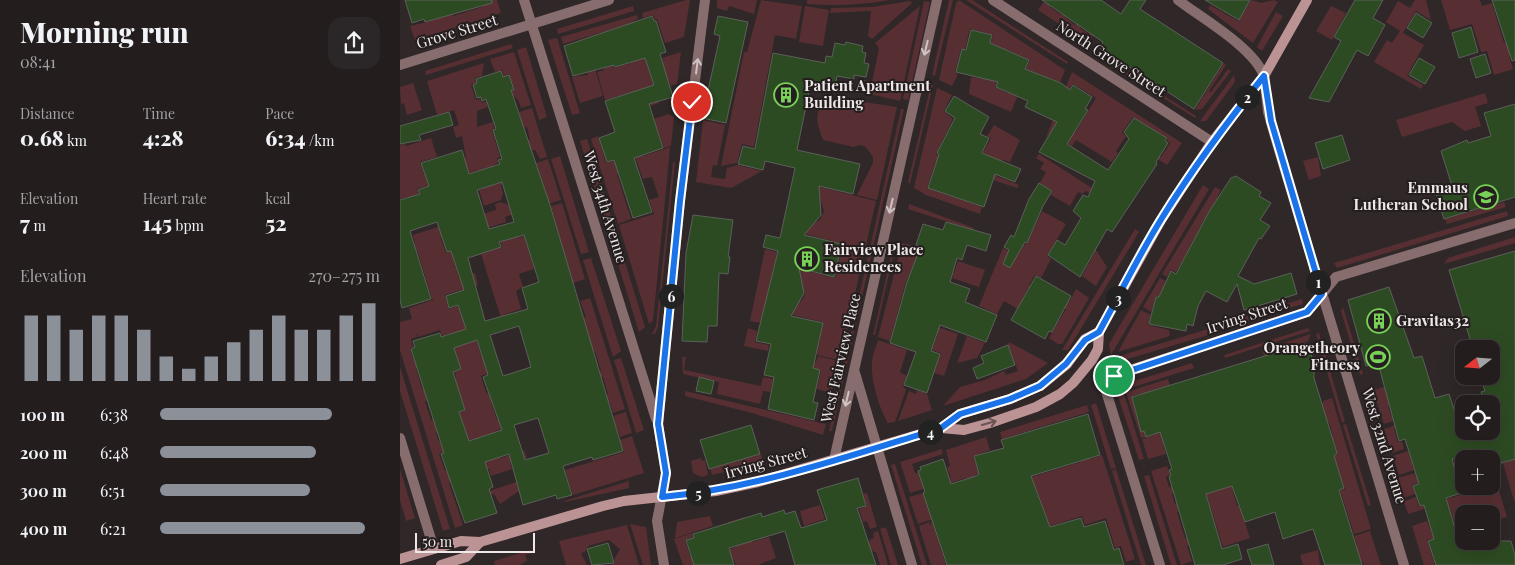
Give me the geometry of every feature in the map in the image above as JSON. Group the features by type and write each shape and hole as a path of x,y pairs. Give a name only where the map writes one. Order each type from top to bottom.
{"main road":[{"path":"1099,332 1161,220 1212,142 1264,76 1307,0"},
{"name":"Irving Street","path":"400,560 461,540 480,542 603,506 735,488 941,428 960,414 1010,399 1040,386 1066,364 1085,340 1099,332"},
{"name":"Irving Street","path":"941,428 964,430 990,423 1036,407 1060,394 1073,383 1092,360 1098,349 1099,332"},
{"name":"Irving Street","path":"441,565 466,557 480,542"}],"street":[{"name":"West 34th Avenue","path":"524,0 658,424"},
{"name":"Grove Street","path":"400,65 609,0"},
{"path":"664,565 658,521 666,473 658,424 680,201 706,0"},
{"name":"West Fairview Place","path":"834,460 937,0"},
{"name":"North Grove Street","path":"993,0 1212,142"},
{"path":"1178,0 1248,52 1260,66 1264,76"},
{"name":"West 32nd Avenue","path":"1264,76 1271,121 1404,565"},
{"name":"Irving Street","path":"1160,565 1108,397 1107,383 1114,376 1307,312 1336,277 1515,223"},
{"path":"854,370 875,448 912,565"},
{"path":"400,438 434,549"}],"shaded area":[{"path":"425,0 452,12 453,16 482,7 485,0 497,0 501,13 415,40 410,26 431,21"},
{"path":"690,0 684,37 665,43 657,19 655,20 653,15 643,18 642,13"},
{"path":"717,0 757,0 754,14 729,6 727,11 717,8"},
{"path":"761,0 802,6 796,39 775,35 754,147 742,144 737,163 721,166 744,52 747,52"},
{"path":"807,0 890,0 838,5 807,4"},
{"path":"949,0 953,0 935,76 932,75"},
{"path":"959,0 1065,70 1060,82 1026,69 1030,60 1008,50 999,69 990,48 993,35 970,29 965,49 961,49 955,72 958,74 952,86 939,80 956,3"},
{"path":"966,0 972,0 1068,62 1067,64"},
{"path":"1251,0 1261,3 1274,0 1278,2 1253,43 1208,9 1210,5 1238,21"},
{"path":"1415,0 1426,0 1431,20 1416,11 1403,33 1424,45 1407,76 1423,85 1421,89 1374,62 1387,40 1392,43 1400,31 1386,22 1398,1 1410,8"},
{"path":"1441,0 1480,0 1482,6 1492,3 1504,43 1515,40 1512,55 1509,56 1513,69 1494,75 1487,51 1481,52 1472,24 1450,30"},
{"path":"910,1 912,3 872,39 868,36 871,11 830,13 831,8 872,7"},
{"path":"924,1 930,2 908,100 903,99"},
{"path":"1046,2 1061,15 1063,13 1066,15 1065,17 1075,25 1077,22 1081,25 1080,28 1089,34 1091,31 1095,33 1088,43 1038,10"},
{"path":"633,6 634,11 558,34 557,29"},
{"path":"805,6 829,10 823,46 799,42"},
{"path":"920,6 900,101 861,92 864,80 872,82 879,48 875,43"},
{"path":"1331,6 1346,13 1332,40 1316,31"},
{"path":"1276,12 1283,16 1262,51 1257,47"},
{"path":"637,15 638,19 633,21 659,103 638,110 632,92 605,100 597,72 604,70 603,66 613,63 614,68 631,63 623,26 563,44 561,37"},
{"path":"557,38 580,113 572,115 548,40"},
{"path":"511,44 513,48 426,75 425,71"},
{"path":"526,47 547,117 539,120 517,50"},
{"path":"514,52 531,105 521,108 518,100 509,92 514,90 509,74 504,76 502,70 495,72 490,59"},
{"path":"681,52 677,84 671,86 669,81 664,82 648,66 663,61 662,58"},
{"path":"1097,53 1196,116 1195,118 1097,56"},
{"path":"484,63 482,76 475,78 476,83 471,85 476,100 480,99 482,103 486,101 488,107 477,111 477,127 493,122 494,128 492,130 500,157 497,158 498,163 493,165 496,175 505,183 501,185 503,194 501,200 484,206 479,190 484,189 478,170 457,177 453,162 466,158 462,136 456,138 453,127 459,125 454,110 437,115 427,81"},
{"path":"1224,63 1226,65 1209,91 1211,92 1228,69 1231,71 1202,109 1195,110"},
{"path":"986,65 998,70 994,81 997,83 995,87 1007,93 1028,71 1011,112 969,94 971,77 982,79"},
{"path":"595,69 603,96 580,103 572,77 588,75 588,72"},
{"path":"1072,72 1182,143 1167,165 1156,158 1158,155 1161,157 1170,143 1167,141 1168,138 1133,117 1122,133 1126,136 1116,151 1118,153 1112,162 1076,140 1072,146 1050,132 1045,140 1053,120 1075,133 1096,98 1073,84 1060,101"},
{"path":"1234,75 1235,82 1206,121 1200,121"},
{"path":"413,83 422,110 407,115 404,103 401,104 400,87"},
{"path":"931,84 933,85 910,184 908,182"},
{"path":"937,88 952,95 944,111 953,119 936,154 965,170 936,161 927,188 982,207 980,214 926,195 914,188"},
{"path":"1485,93 1488,103 1475,107 1481,126 1465,131 1452,122 1402,137 1396,120"},
{"path":"837,98 897,107 877,200 857,195 873,163 873,157 866,147 861,145 853,147 823,140 819,130 818,111 824,101"},
{"path":"532,108 547,157 540,159 535,150 529,151 525,141 530,140 527,127 520,129 518,121 521,119 519,112"},
{"path":"901,109 904,109 832,431 829,431"},
{"path":"669,114 674,117 671,146 664,148 654,119"},
{"path":"703,120 725,125 717,166 713,165 711,177 725,179 727,168 737,165 762,171 731,188 696,182"},
{"path":"994,125 1020,140 1010,162 1003,160 996,176 1019,185 1017,188 966,171 982,169 987,154 983,153 991,138 987,136"},
{"path":"598,136 606,163 633,155 637,167 617,174 631,219 618,224 591,139"},
{"path":"431,138 437,157 420,162 424,174 429,173 433,184 417,189 422,205 412,208 408,197 400,199 400,145 405,144 406,146"},
{"path":"587,139 645,327 639,332 580,141"},
{"path":"670,147 653,321 649,324 619,225 654,214 649,200 659,197 652,177 643,179 634,154 641,152 643,156"},
{"path":"1039,154 1095,190 1092,194 1086,191 1082,194 1078,192 1070,206 1051,195 1053,191 1040,183 1046,172 1040,169 1044,163 1036,158"},
{"path":"560,156 589,252 581,254 551,159"},
{"path":"1318,157 1321,176 1309,180 1303,161"},
{"path":"548,159 561,200 549,204 540,174 536,175 534,169 538,168 536,163"},
{"path":"673,162 675,162 658,327 655,334 652,334 656,326"},
{"path":"1203,185 1209,189 1111,355 1109,344"},
{"path":"816,186 876,201 840,360 817,355 823,322 788,314 802,300 805,293 799,269 835,278 843,244 806,234 808,226 820,220 824,211"},
{"path":"1215,187 1221,190 1217,198 1220,200 1213,210 1210,209 1182,262 1212,278 1180,265 1176,272 1171,270 1167,277 1162,274"},
{"path":"545,194 548,204 505,217 506,222 477,231 473,217 496,210 495,204 501,202 509,205"},
{"path":"1504,202 1506,207 1447,224 1445,219"},
{"path":"562,203 585,279 573,283 571,273 566,274 551,225 556,224 551,206"},
{"path":"909,204 974,228 973,230 908,209"},
{"path":"1042,211 1066,224 1047,256 1051,259 1041,278 1035,275 1029,285 1035,289 1034,291 1028,288 1018,309 1004,301 997,314 979,306 1003,248 1017,256 1025,244 1027,244"},
{"path":"1507,211 1508,216 1337,268 1334,263"},
{"path":"441,226 444,236 441,238 446,253 465,247 468,257 454,262 459,278 475,273 478,285 445,295 449,309 458,306 459,310 463,309 472,327 482,358 491,356 496,371 481,376 486,392 499,400 491,402 497,420 513,415 516,424 493,432 501,458 524,450 527,458 510,463 512,469 491,476 489,469 456,479 482,461 474,439 469,440 462,420 440,427 437,420 465,411 458,388 428,388 456,378 455,372 461,370 457,355 422,366 456,347 452,333 442,336 440,330 418,337 416,332 417,337 411,339 413,347 410,348 413,359 417,358 419,367 416,368 422,389 426,388 430,400 425,401 431,420 435,419 439,432 436,433 439,442 442,441 444,452 439,454 445,471 450,470 453,481 449,483 463,525 455,528 400,350 400,322 412,319 409,308 435,299 432,299 417,250 400,256 400,252 415,243 413,235"},
{"path":"497,229 517,233 519,238 524,236 534,269 519,274 523,287 516,291 521,309 503,315 508,330 505,331 481,254 502,247"},
{"path":"1082,229 1107,267 1096,286 1082,276 1095,252 1071,237"},
{"path":"1135,229 1139,232 1068,350 1062,350"},
{"path":"1515,237 1515,243 1444,264 1448,258"},
{"path":"902,243 923,248 906,281 890,341 878,337"},
{"path":"893,248 895,248 875,335 873,335"},
{"path":"765,249 777,252 762,319 759,323 750,321"},
{"path":"591,258 621,351 613,357 583,260"},
{"path":"958,261 985,270 979,287 952,278"},
{"path":"1160,278 1166,281 1163,288 1197,306 1156,296 1151,312 1143,307"},
{"path":"1076,289 1089,298 1062,344 1058,344 1049,338 1066,309 1064,307 1067,301 1069,302"},
{"path":"590,298 625,409 613,413 610,403 605,404 603,395 608,394 603,377 573,380 601,371 595,351 558,362 589,338 581,318 586,317 580,301"},
{"path":"1302,299 1303,304 1238,324 1235,320"},
{"path":"1343,307 1363,374 1360,375 1341,311"},
{"path":"1141,310 1151,315 1148,325 1169,330 1170,336 1118,352"},
{"path":"932,325 958,334 944,376 934,373 941,353 932,350 938,333 930,330"},
{"path":"1218,326 1215,333 1118,362 1116,357"},
{"path":"748,328 757,331 755,342 769,345 768,351 744,346"},
{"path":"1308,328 1310,331 1225,358 1224,355"},
{"path":"1319,333 1345,422 1342,423 1316,334"},
{"path":"1311,334 1308,341 1296,345 1297,349 1291,350 1290,347 1264,357 1262,350"},
{"path":"967,336 985,343 977,358 957,363"},
{"path":"878,340 907,350 900,372 907,376 903,386 906,390 895,422 888,423 874,386 872,361"},
{"path":"1009,342 1048,363 1026,379 943,406 960,387 985,380 1004,371 1006,375 1018,371 1008,345"},
{"path":"771,351 816,362 818,356 839,361 831,393 817,389 821,370 770,357"},
{"path":"682,357 686,357 684,370 761,386 763,377 773,379 770,392 763,391 760,404 717,394 719,382 683,374"},
{"path":"621,358 644,430 636,433 614,360"},
{"path":"1192,363 1194,368 1127,389 1125,384"},
{"path":"400,367 450,529 443,531 400,391"},
{"path":"1168,379 1170,386 1161,393 1159,388 1148,392 1149,397 1145,399 1143,393 1132,396 1141,432 1144,431 1146,437 1141,438 1126,392"},
{"path":"1384,387 1387,395 1427,395 1388,406 1393,421 1384,424 1373,390"},
{"path":"917,390 927,394 932,410 898,421 909,391 916,394"},
{"path":"685,391 826,424 823,435 752,413 685,396"},
{"path":"1124,394 1144,459 1139,460 1118,396"},
{"path":"1332,398 1371,529 1354,534 1340,490 1345,489 1340,474 1336,475 1331,458 1337,453 1334,441 1331,441 1329,437 1333,436 1329,422 1325,423 1319,405 1323,404 1323,401"},
{"path":"1096,403 1116,468 1111,469 1091,405"},
{"path":"1087,405 1089,412 1002,439 1000,432"},
{"path":"626,412 632,433 620,437 617,427 586,437 615,421 613,416"},
{"path":"1346,424 1371,505 1368,506 1343,425"},
{"path":"1396,425 1397,428 1394,429 1398,442 1402,442 1404,449 1392,453 1384,429"},
{"path":"1152,429 1193,434 1163,444 1166,454 1148,459 1142,439 1154,435"},
{"path":"632,436 644,473 573,495 565,470 624,452 620,440"},
{"path":"986,437 990,450 973,456 977,468 991,464 992,469 975,475 982,498 1002,492 1005,500 985,506 993,530 1014,524 1018,535 997,542 999,551 974,560 972,552 968,553 966,549 986,543 981,528 971,519 968,512 931,524 930,522 980,506 973,483 968,485 966,478 941,486 940,483 951,479 947,467 950,466 946,450"},
{"path":"942,449 943,454 912,464 915,473 918,473 921,481 924,480 926,488 910,493 900,462"},
{"path":"1408,451 1414,470 1399,475 1393,456"},
{"path":"1089,452 1091,459 1102,455 1135,559 1126,562 1121,546 1115,548 1106,518 1085,525 1082,516 1050,526 1037,491 1019,497 1031,477 1081,462 1080,454"},
{"path":"761,454 764,463 712,475 710,469"},
{"path":"701,458 702,461 705,460 708,475 702,477 693,473 691,461"},
{"path":"1515,459 1515,504 1503,463"},
{"path":"895,464 927,565 922,565 891,465"},
{"path":"1167,466 1170,475 1166,477 1169,487 1173,486 1175,492 1172,494 1175,504 1179,503 1181,510 1177,512 1185,538 1189,537 1191,544 1187,546 1192,561 1181,565 1151,471"},
{"path":"1455,466 1455,472 1412,485 1415,494 1404,498 1398,478 1415,473 1416,477"},
{"path":"400,469 415,518 406,521 400,500"},
{"path":"1116,469 1146,565 1141,565 1112,471"},
{"path":"1149,475 1177,565 1171,565 1144,476"},
{"path":"1202,479 1251,482 1232,488 1237,506 1255,501 1242,514 1250,538 1223,547"},
{"path":"520,481 522,489 500,504 494,494 490,495 489,491"},
{"path":"629,481 629,488 564,501"},
{"path":"867,493 877,527 870,529 867,521 863,522 859,509 867,506 863,494"},
{"path":"923,493 930,515 944,510 954,512 918,524 909,497"},
{"path":"1500,494 1507,517 1500,518 1500,505 1455,505 1455,525 1450,510 1441,513 1430,507 1408,514 1404,501 1416,497 1419,507 1460,495"},
{"path":"820,505 825,519 804,526 800,511"},
{"path":"710,516 713,526 675,538 677,522"},
{"path":"745,517 753,542 769,537 776,558 758,565 736,565 734,560 718,565 683,565 674,539 692,533 693,537 685,540 690,556 698,553 699,558 736,547 728,522"},
{"path":"1427,521 1434,538 1427,540 1435,565 1424,565 1412,526"},
{"path":"929,522 930,525 939,522 941,528 935,530 946,565 931,565 919,526"},
{"path":"630,524 646,527 651,565 643,565"},
{"path":"627,525 639,565 610,565 615,563 614,560 620,549 609,540 588,546 585,552 581,553 587,565 566,565 559,541"},
{"path":"886,527 898,565 891,565 880,529"},
{"path":"878,531 888,565 880,565 876,552 872,550 841,559 839,552 870,542 869,540 874,538 873,533"},
{"path":"1370,531 1381,565 1364,565 1363,562 1355,564 1350,548 1357,545 1354,536"},
{"path":"531,550 532,553 525,555 527,561 519,565 495,565 494,561"},
{"path":"1318,550 1320,565 1303,565 1300,555"}],"building":[{"path":"405,0 492,0 492,3 425,22 424,19 412,23"},
{"path":"1042,0 1101,0 1121,14 1130,0 1146,0 1140,9 1223,63 1194,109 1100,48 1103,42"},
{"path":"1205,0 1250,0 1239,20"},
{"path":"1355,0 1383,0 1373,18 1385,25 1368,56 1357,50 1329,102 1309,98 1341,41 1334,37"},
{"path":"1492,0 1515,0 1515,60 1512,61"},
{"path":"1416,13 1432,23 1423,38 1407,28"},
{"path":"652,16 654,21 656,21 666,52 660,54 673,97 649,104 663,148 634,158 652,212 633,218 614,160 607,162 599,138 615,132 605,101 654,85 645,58 573,76 564,46"},
{"path":"718,16 748,22 726,123 702,118 720,36 714,34"},
{"path":"1471,27 1478,52 1459,58 1452,33"},
{"path":"971,30 992,35 990,43 1029,60 1025,69 1061,83 1070,90 1073,85 1092,97 1085,109 1088,110 1067,144 1108,170 1129,139 1124,132 1134,118 1167,138 1165,141 1168,143 1156,162 1157,164 1112,232 1107,229 1080,277 1048,255 1057,240 1065,245 1081,218 1073,211 1083,195 1088,197 1095,181 1039,152 1057,122 1025,107 1028,101 996,87 998,82 956,72 962,49 966,50"},
{"path":"846,42 863,46 862,52 866,53 864,63 869,64 866,77 854,75 854,79 837,76 835,86 811,82 797,150 860,164 853,194 819,186 821,215 804,235 842,244 834,277 799,268 804,293 791,316 823,323 813,368 820,370 813,402 818,403 814,420 768,409 774,377 764,375 771,344 756,341 778,251 763,247 766,235 780,238 795,168 765,161 763,170 738,164 743,146 755,149 773,53 825,63 826,56 832,57 835,43 845,45"},
{"path":"1485,54 1491,73 1476,78 1470,59"},
{"path":"1419,58 1435,67 1425,84 1409,75"},
{"path":"501,71 503,77 509,75 514,90 511,90 550,205 623,451 593,460 592,457 563,466 572,495 557,499 556,495 523,505 509,454 485,462 493,487 489,489 497,513 465,523 441,454 444,453 411,349 415,347 413,341 440,333 441,337 466,329 458,305 449,308 446,296 464,290 451,251 447,252 437,222 410,231 431,299 402,308 400,300 400,200 420,194 418,190 429,186 421,163 462,150 469,174 500,164 498,160 502,159 493,130 496,129 486,99 482,101 481,97 477,98 473,85 477,83 476,79","holes":["502,182 514,222 489,229 477,190","524,235 539,282 522,288 528,309 485,321 468,258 501,247 499,242","519,326 531,367 503,376 490,335","477,340 488,375 483,377 502,430 469,441 459,412 465,410 453,372 461,369 454,348","538,418 549,453 525,460 514,425"]},
{"path":"954,96 989,117 980,134 989,138 982,153 1021,169 1015,182 995,174 984,207 928,188 939,154 937,153 955,118 945,111"},
{"path":"1515,104 1515,197 1444,219 1436,194 1453,189 1441,151 1467,140 1468,143 1491,136 1484,113"},
{"path":"449,112 453,125 419,135 421,140 400,144 400,126"},
{"path":"1342,135 1350,160 1323,169 1315,143"},
{"path":"1236,176 1261,192 1259,196 1271,203 1260,220 1270,226 1261,239 1259,238 1238,276 1254,284 1291,273 1297,294 1244,310 1237,284 1227,302 1206,291 1198,306 1193,326 1187,324 1186,331 1149,324 1156,297 1159,297 1171,271 1176,274 1210,210 1231,178"},
{"path":"1039,183 1052,191 1043,206 1027,243 1025,242 1010,268 1003,264 1009,250 1004,247 1011,235 1014,237 1029,199"},
{"path":"693,215 733,220 728,257 730,257 728,274 719,273 717,326 708,326 707,342 682,341 686,253"},
{"path":"946,222 991,235 986,251 967,245 962,260 957,258 950,282 970,289 965,302 997,315 986,342 940,325 931,351 940,354 927,393 904,385 916,352 890,343 907,282 921,246 916,245 923,224 943,230"},
{"path":"1515,251 1515,459 1500,463 1500,450 1455,450 1455,459 1452,459 1455,470 1455,495 1446,498 1455,529 1455,550 1500,550 1500,541 1511,541 1515,555 1515,565 1436,565 1428,541 1434,539 1424,505 1420,506 1413,486 1419,484 1405,439 1399,441 1378,363 1366,366 1348,300 1389,287 1414,358 1422,356 1435,398 1449,394 1455,412 1455,440 1500,440 1500,395 1482,395 1481,392 1485,391 1483,385 1500,385 1500,340 1470,340 1449,270"},
{"path":"1036,276 1071,296 1052,332 1049,331 1045,339 1011,320"},
{"path":"1307,343 1317,371 1314,372 1314,378 1337,453 1334,456 1344,488 1339,490 1362,565 1325,565 1313,529 1283,539 1275,512 1245,522 1232,486 1206,494 1222,549 1238,544 1242,559 1223,565 1195,565 1169,477 1171,476 1169,470 1172,469 1160,432 1146,437 1144,431 1141,432 1132,397"},
{"path":"1008,345 1015,365 977,379 973,368 984,363 981,356"},
{"path":"699,377 714,381 711,394 696,391"},
{"path":"1088,414 1100,455 1031,476 1050,527 1081,518 1084,527 1105,521 1114,550 1119,548 1124,565 947,565 923,493 925,492 918,471 921,470 920,467 943,459 951,484 979,474 974,456 1004,448 1001,440"},
{"path":"751,425 760,454 709,469 700,440"},
{"path":"858,478 866,506 857,508 876,565 795,565 785,531 729,548 734,565 694,565 686,540 694,538 693,534 761,513 762,517 784,510 785,514 795,511 801,528 827,520 817,490"},
{"path":"608,543 614,563 592,565 587,549"},
{"path":"1268,544 1274,565 1252,565 1247,550"}],"place":[{"name":"Patient Apartment Building","path":"786,95"},
{"name":"Emmaus Lutheran School","path":"1486,197"},
{"name":"Fairview Place Residences","path":"807,259"},
{"name":"Gravitas32","path":"1379,321"},
{"name":"Orangetheory Fitness","path":"1378,357"}],"route":[{"path":"692,102 680,201 658,424 666,473 662,497 716,491 758,482 941,428 960,414 1010,399 1040,386 1072,358 1085,340 1099,332 1161,220 1188,178 1212,142 1264,76 1268,112 1322,294 1307,312 1114,376"}]}
